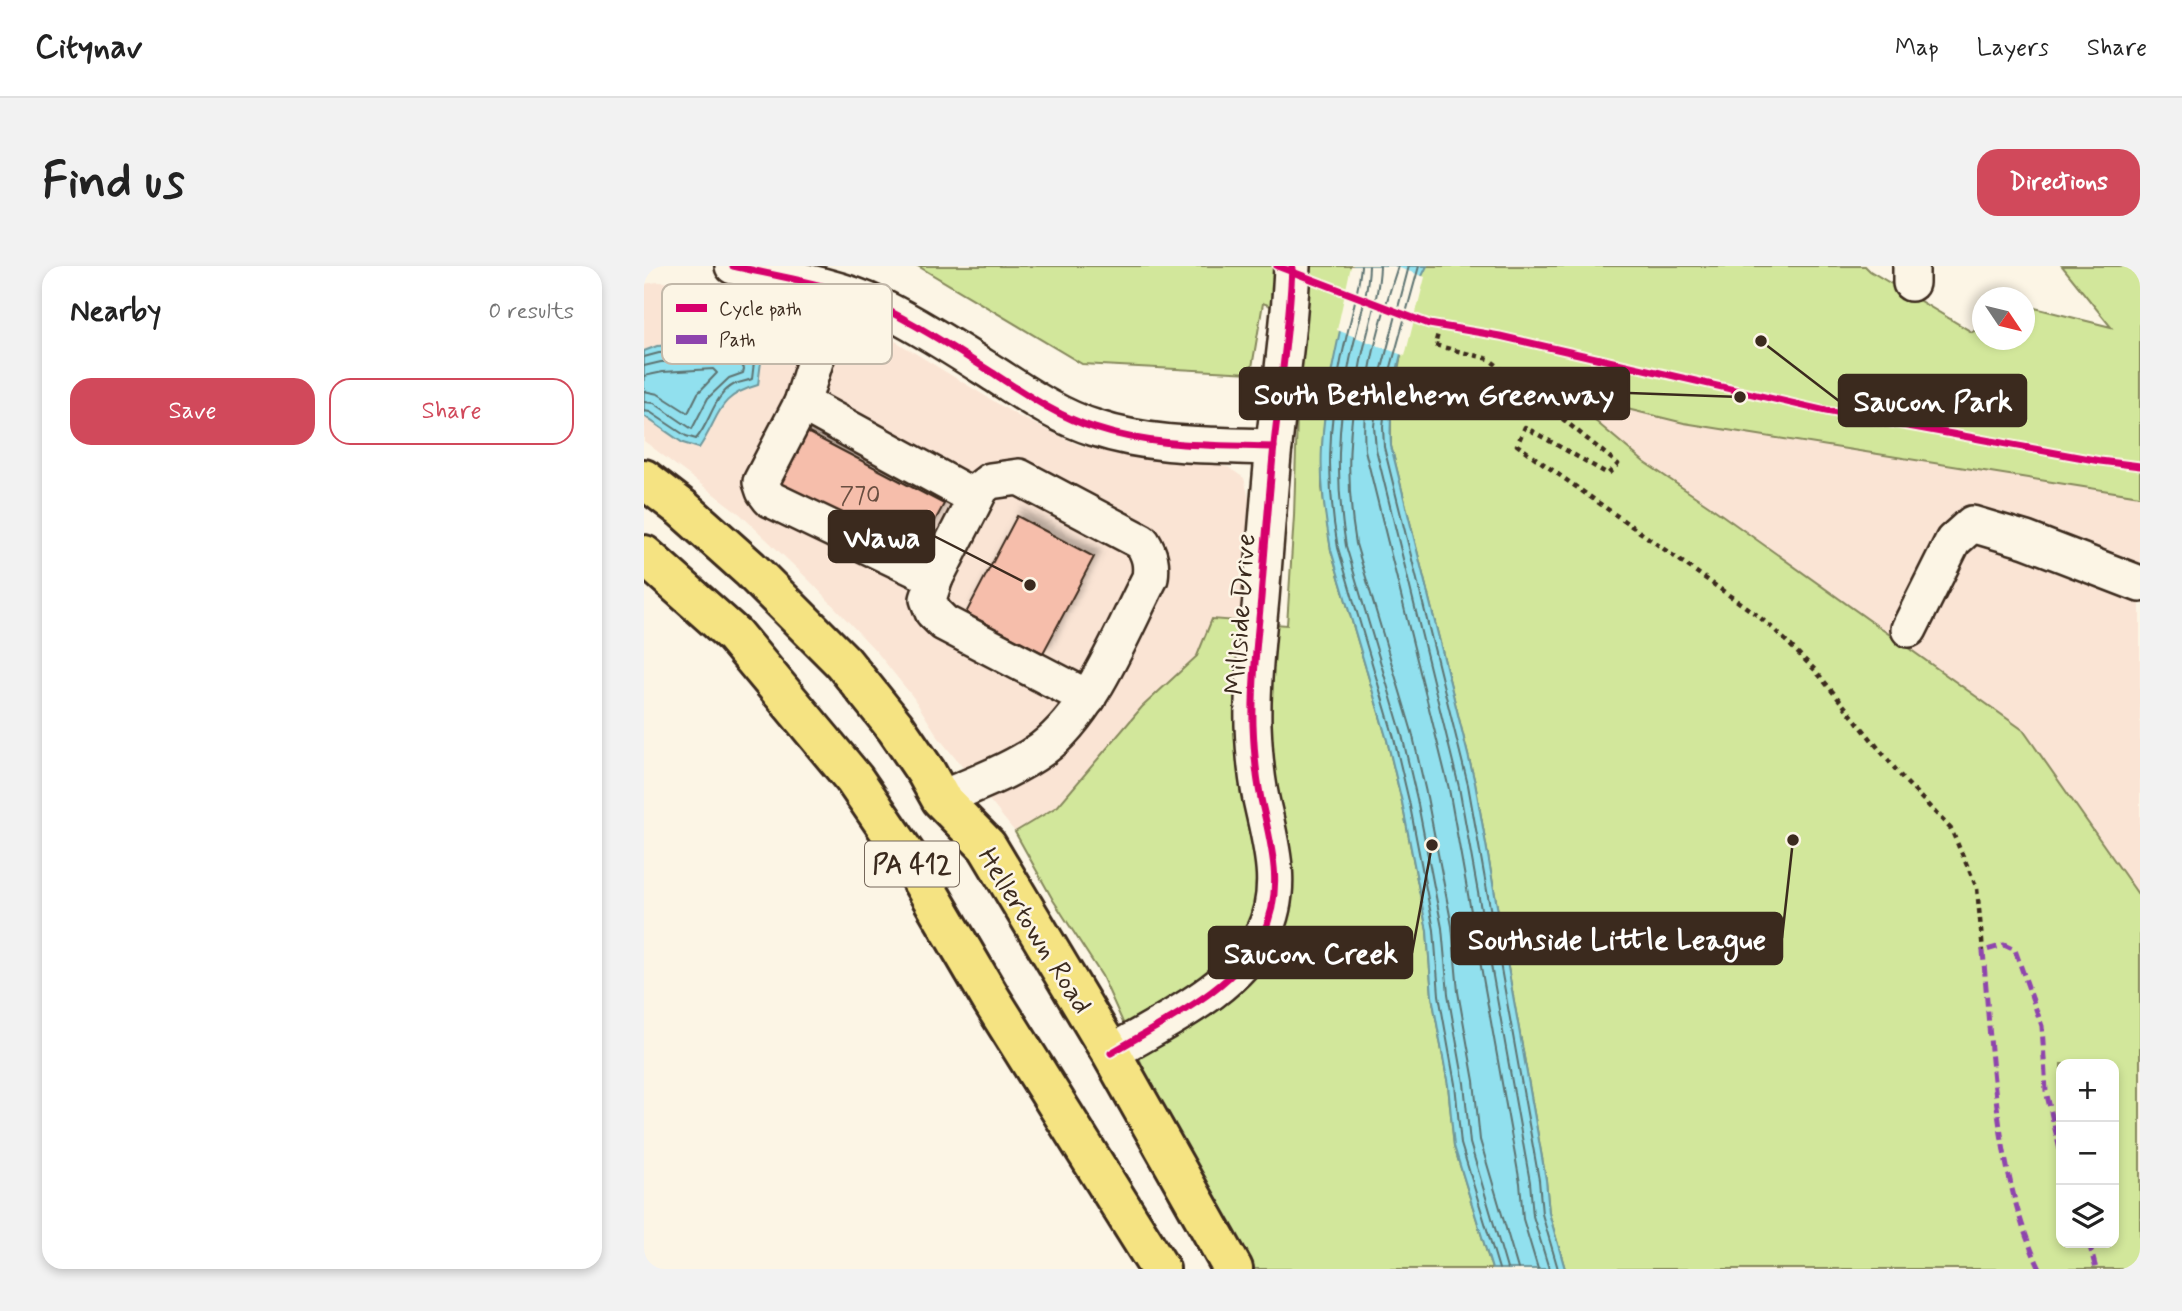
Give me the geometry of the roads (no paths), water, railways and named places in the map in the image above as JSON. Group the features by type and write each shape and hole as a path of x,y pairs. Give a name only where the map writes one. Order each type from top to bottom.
{"highway":[{"name":"Hellertown Road","path":"644,479 683,509 750,569 844,662 896,728 941,799 987,846 1111,1053 1233,1269"},
{"name":"PA 412","path":"644,555 734,635 854,779 910,861 991,999 1160,1269"}],"street":[{"path":"733,266 808,284"},
{"name":"Millside Drive","path":"1111,1053 1221,986 1253,951 1270,914 1276,867 1261,797 1253,724 1255,669 1292,266"},
{"path":"892,313 1026,395 1092,427 1154,442 1274,447"},
{"path":"814,364 802,403 761,482 764,491 770,499 935,578"},
{"path":"802,403 974,497"},
{"path":"941,799 1023,761 1044,748 1060,732 1088,698 1150,578 1152,567 1149,553 1142,542 1019,477 990,481 974,497 935,578 928,599 933,612 944,623 1088,698"},
{"path":"1909,629 1953,541 1972,524 2026,540 2140,584"}],"water":[{"path":"1354,266 1427,266 1399,360 1392,403 1391,446 1475,783 1546,1180 1549,1213 1565,1269 1492,1269 1454,1146 1448,1085 1432,996 1427,931 1402,802 1387,740 1331,550 1324,499 1324,424"},
{"path":"662,346 662,364 761,364 758,385 734,395 726,402 699,448 683,443 644,416 644,351"}],"place":[{"name":"Saucon Park","path":"1761,341"},
{"name":"South Bethlehem Greenway","path":"1740,397"},
{"name":"Wawa","path":"1030,585"},
{"name":"Southside Little League","path":"1793,840"},
{"name":"Saucon Creek","path":"1432,845"}]}
